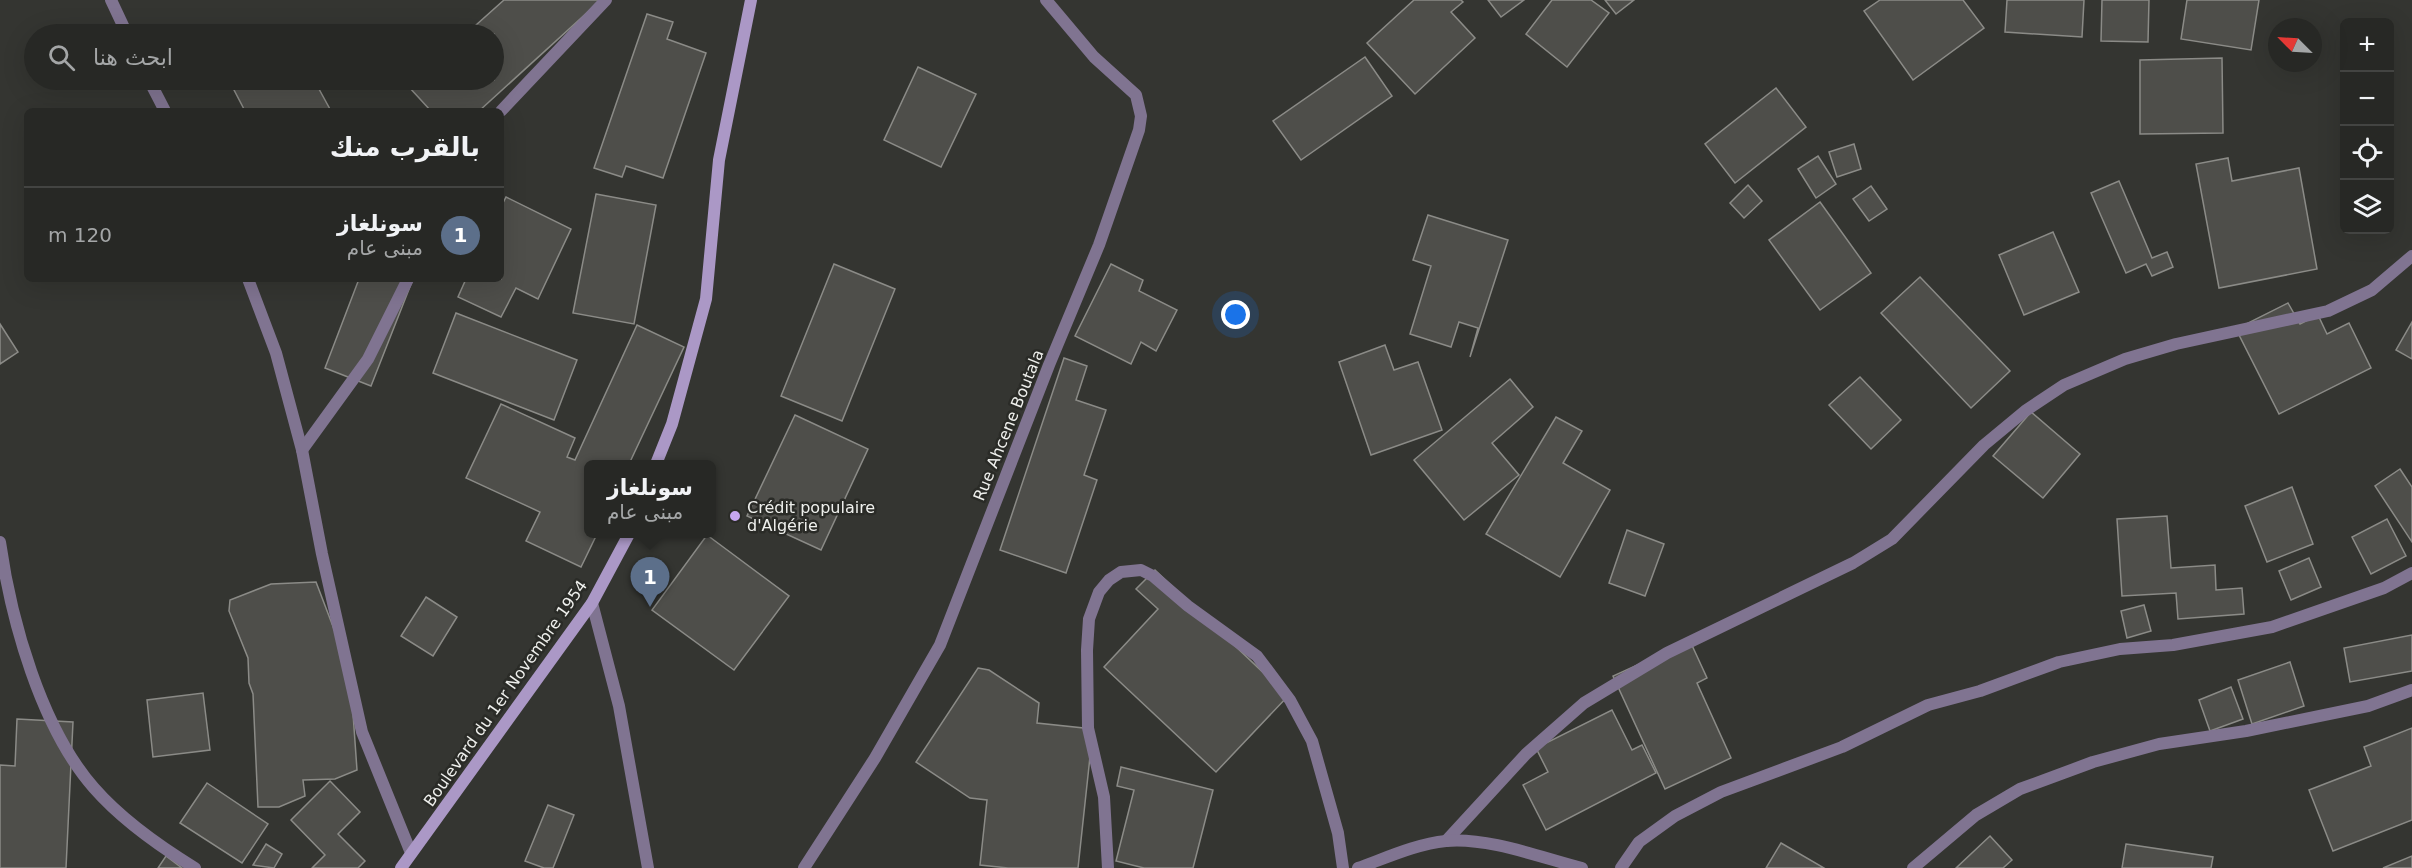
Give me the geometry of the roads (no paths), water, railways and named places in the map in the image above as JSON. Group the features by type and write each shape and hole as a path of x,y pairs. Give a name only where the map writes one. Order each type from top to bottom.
{"main road":[{"path":"658,460 672,424 706,299 719,160 751,0"},
{"name":"Boulevard du 1er Novembre 1954","path":"401,868 592,603 627,538"}],"street":[{"path":"111,0 122,24"},
{"path":"504,108 606,0"},
{"name":"Rue Ahcene Boutala","path":"804,868 869,768 940,645 1049,365 1099,245 1139,130 1141,116 1136,95 1094,57 1046,0"},
{"path":"154,90 163,108"},
{"path":"1446,841 1526,754 1584,703 1623,677 1667,653 1853,563 1892,539 1984,445 2025,411 2064,386 2125,359 2176,344 2286,322 2328,311 2372,290 2412,256"},
{"path":"249,282 276,353 302,450 322,554 362,732 411,853"},
{"path":"302,450 368,359 406,282"},
{"path":"0,542 6,580 43,700 75,763 94,788 123,817 195,868"},
{"path":"1108,868 1104,797 1089,728 1087,650 1089,620 1100,592 1109,580 1121,572 1142,570 1257,656 1290,700 1312,741 1338,833 1342,868"},
{"path":"1622,868 1639,842 1675,816 1743,783 1842,747 1928,705 1980,691 2069,660 2120,649 2173,645 2272,627 2327,609 2412,573"},
{"path":"592,603 619,706 648,868"},
{"path":"1913,868 1950,834 1984,810 2020,789 2092,762 2159,744 2246,731 2368,706 2412,690"},
{"path":"1358,868 1408,850 1446,841 1480,842 1582,868"}],"place":[{"name":"Crédit populaire d'Algérie","path":"735,516"},
{"name":"سونلغاز","path":"650,607"}]}
